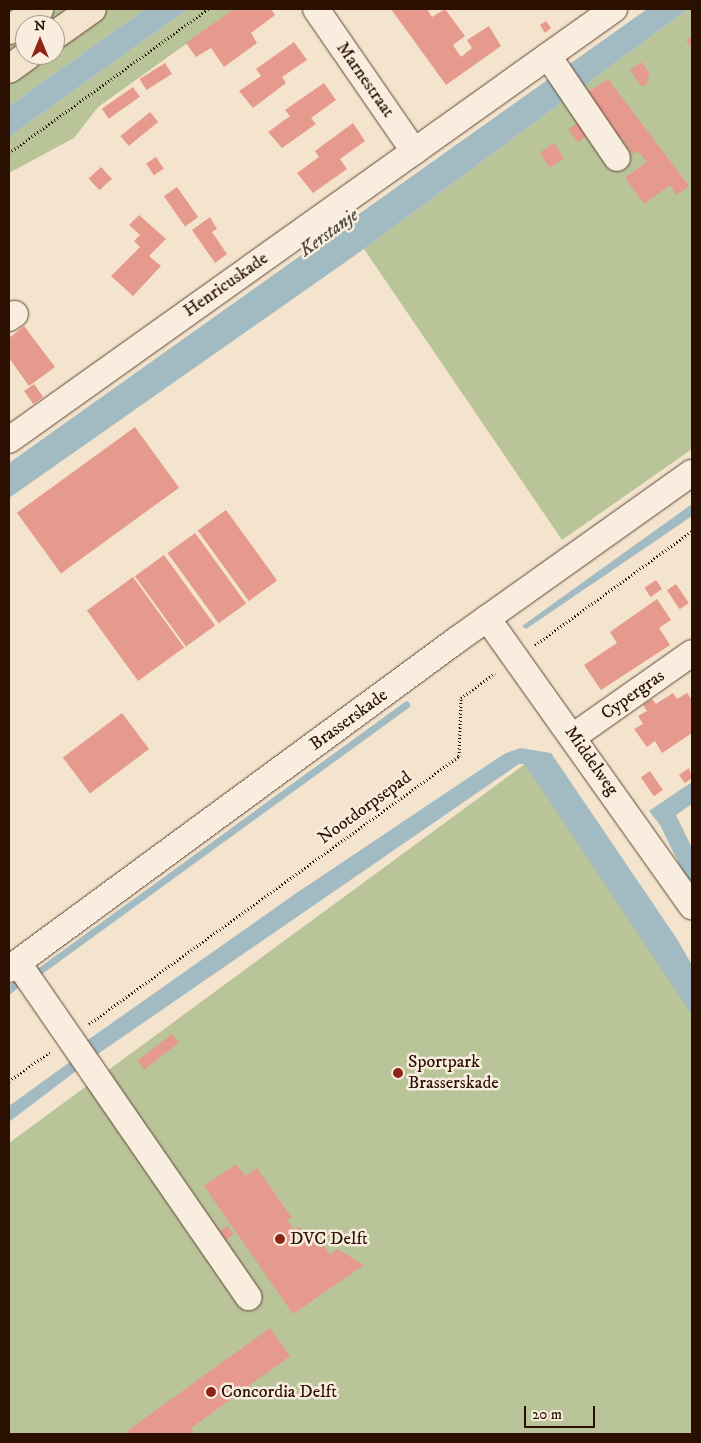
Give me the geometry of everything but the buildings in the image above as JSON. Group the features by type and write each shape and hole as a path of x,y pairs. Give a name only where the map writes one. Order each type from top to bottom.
{"main road":[{"path":"9,30 39,9"},
{"path":"65,29 92,9"}],"street":[{"name":"Marnestraat","path":"316,9 414,151"},
{"name":"Henricuskade","path":"9,440 414,151 553,64 614,9"},
{"path":"553,64 617,158"},
{"name":"Brasserskade","path":"13,966 487,618 692,473"},
{"name":"Middelweg","path":"487,618 689,895"},
{"name":"Cypergras","path":"574,736 692,653"},
{"path":"13,966 71,1037 248,1297"}],"path":[{"path":"9,153 208,9"},
{"name":"Nootdorpsepad","path":"9,1081 459,756 461,698 692,531"}],"green space":[{"path":"49,9 81,9 65,19 65,15 40,15"},
{"path":"101,9 145,9 9,106 9,75 22,65 65,65 65,35"},
{"path":"188,9 235,9 98,107 74,138 9,173 9,137"},
{"path":"688,9 692,9 692,449 562,540 364,249"},
{"path":"15,34 15,56 9,60 9,38"},
{"name":"Sportpark Brasserskade","path":"525,764 692,1004 692,1434 9,1434 9,1143"}],"water":[{"path":"145,9 188,9 9,137 9,106"},
{"path":"647,9 688,9 364,249 9,498 9,463"},
{"path":"692,504 692,516 526,629 522,626"},
{"path":"520,748 551,753 677,939 692,965 692,1015 539,785 524,764 519,764 95,1056 85,1042 295,894 504,754"},
{"path":"692,782 692,804 676,815 692,848 692,879 688,882 660,825 649,811"},
{"path":"74,1059 80,1068 9,1122 9,1106"}],"waterway":[{"path":"38,972 406,705"},
{"path":"9,990 16,984"}],"place":[{"name":"Sportpark Brasserskade","path":"398,1073"},
{"name":"DVC Delft","path":"280,1239"},
{"name":"Concordia Delft","path":"211,1392"}],"water label":[{"name":"Kerstanje","path":"329,233"}]}
